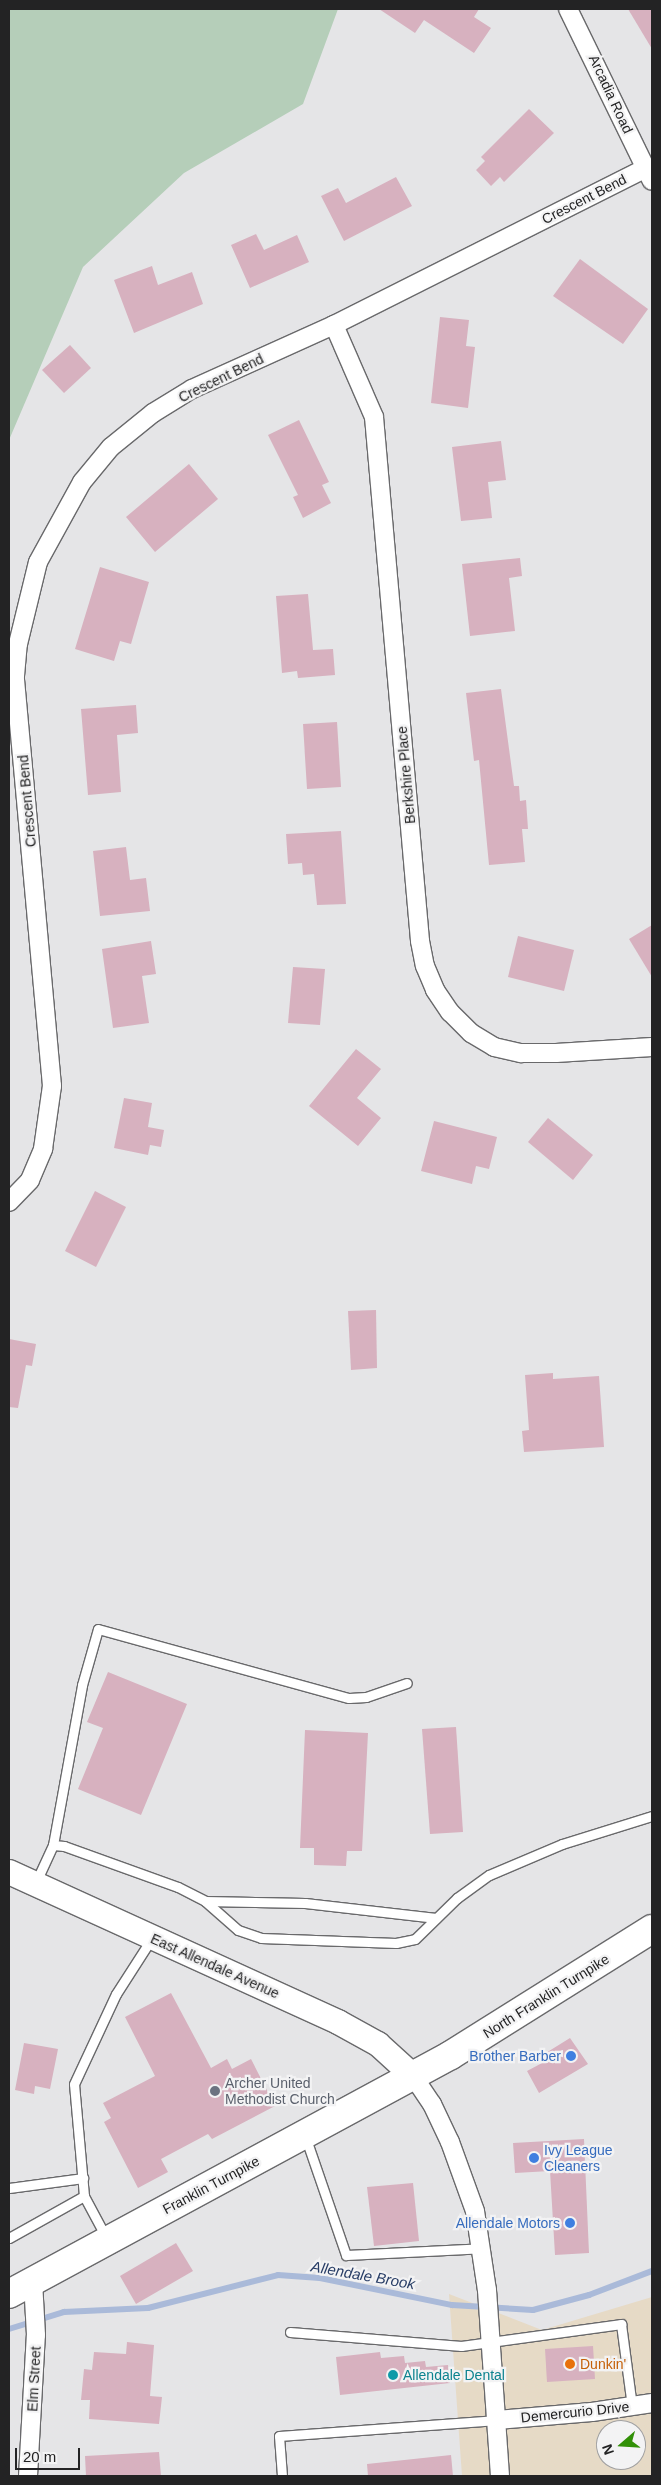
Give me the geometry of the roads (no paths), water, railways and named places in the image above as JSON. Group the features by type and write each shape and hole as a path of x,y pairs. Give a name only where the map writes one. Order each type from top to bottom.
{"main road":[{"name":"East Allendale Avenue","path":"9,1872 338,2022 378,2044 413,2076"},
{"name":"North Franklin Turnpike","path":"413,2076 648,1935"},
{"name":"Franklin Turnpike","path":"15,2289 413,2076"}],"street":[{"name":"Arcadia Road","path":"568,9 649,174"},
{"name":"Crescent Bend","path":"9,1202 30,1180 42,1149 52,1086 15,676 25,608 38,562 82,482 118,442 153,413 192,389 334,325 649,174"},
{"name":"Berkshire Place","path":"334,325 374,417 420,941 425,966 435,990 460,1022 494,1047 521,1053 556,1054 652,1046"},
{"path":"413,2076 432,2104 464,2175 482,2248 491,2338 500,2476"},
{"name":"Elm Street","path":"15,2289 35,2308 36,2335 28,2476"},
{"name":"Demercurio Drive","path":"497,2420 652,2403"}],"lane":[{"path":"35,1884 54,1845 82,1685 98,1629 349,1698 366,1696 407,1683"},
{"path":"54,1845 86,1852 178,1887 205,1901 238,1930 261,1938 396,1943 415,1939 436,1918 489,1875 562,1844 652,1816"},
{"path":"205,1901 305,1903 436,1918"},
{"path":"108,2240 84,2196 84,2178 74,2084 116,1994 152,1938"},
{"path":"305,2135 346,2255 482,2248"},
{"path":"9,2188 84,2178"},
{"path":"9,2238 84,2196"},
{"path":"290,2332 461,2346 491,2338 621,2324 632,2406"},
{"path":"282,2476 279,2436 497,2420"}],"waterway":[{"name":"Allendale Brook","path":"9,2329 64,2312 148,2308 278,2275 320,2278 452,2305 533,2310 589,2295 652,2271"}],"place":[{"name":"Brother Barber","path":"571,2056"},
{"name":"Archer United Methodist Church","path":"215,2091"},
{"name":"Ivy League Cleaners","path":"534,2158"},
{"name":"Allendale Motors","path":"570,2223"},
{"name":"Dunkin'","path":"570,2364"},
{"name":"Allendale Dental","path":"393,2375"}]}
